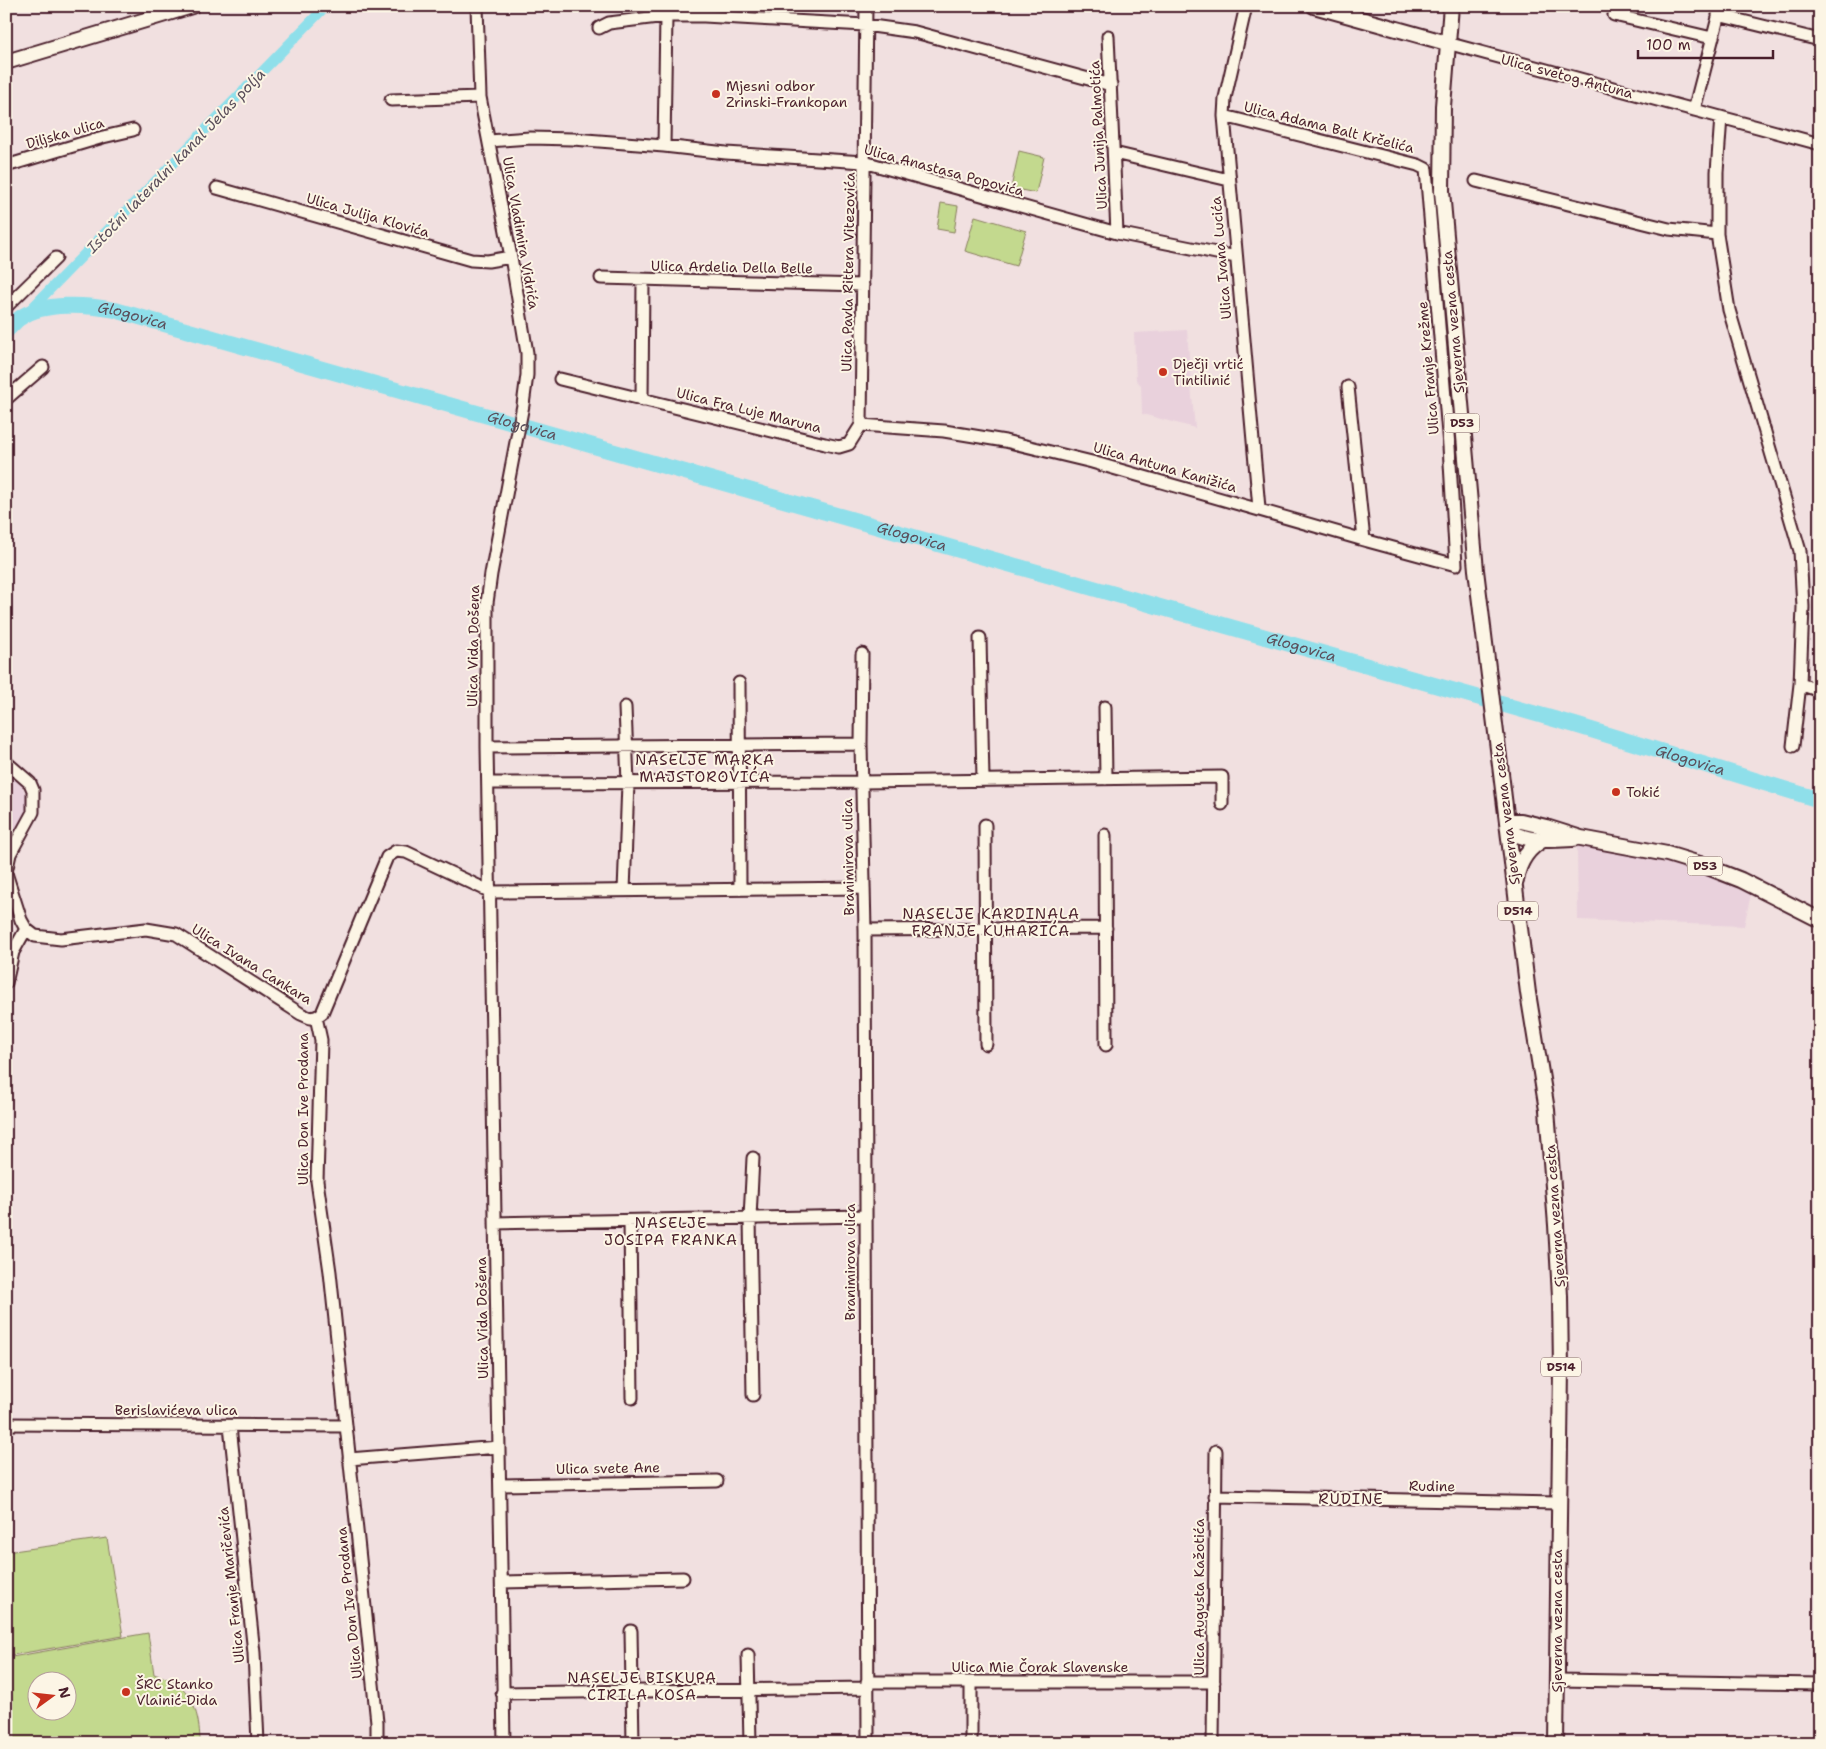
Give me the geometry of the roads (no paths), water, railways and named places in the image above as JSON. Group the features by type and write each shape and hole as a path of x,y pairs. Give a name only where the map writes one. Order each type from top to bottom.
{"main road":[{"path":"6,62 192,6"},
{"name":"Ulica svetog Antuna","path":"1314,6 1448,43"},
{"name":"Sjeverna vezna cesta","path":"1451,6 1443,106 1442,191 1464,446 1489,682 1528,993 1547,1110 1556,1225 1560,1296 1561,1369 1556,1743"},
{"name":"D53","path":"1507,825 1512,833 1524,838 1581,838"},
{"name":"D53","path":"1507,825 1546,827 1581,838 1667,854 1700,864 1741,880 1820,920"},
{"path":"1515,886 1519,868 1524,858 1533,846 1546,839"}],"street":[{"name":"Ulica Vladimira Vidrića","path":"477,6 480,98 511,257 527,353 527,375"},
{"name":"Ulica Pavla Rittera Vitezovića","path":"861,425 866,6"},
{"name":"Ulica Ivana Lucića","path":"1246,6 1224,98 1224,116 1259,508"},
{"path":"1694,110 1720,10 1820,40"},
{"path":"1614,15 1712,38"},
{"path":"664,146 666,16"},
{"path":"599,28 618,21 666,16 704,16 865,25 915,32 1111,85"},
{"name":"Ulica Junija Palmotića","path":"1108,36 1117,233"},
{"name":"Ulica svetog Antuna","path":"1448,43 1820,144"},
{"path":"391,100 480,98"},
{"name":"Ulica Adama Balt Krčelića","path":"1224,116 1418,165 1426,169"},
{"path":"1720,117 1717,172 1717,234 1729,310 1800,551 1803,607 1800,684 1793,746"},
{"name":"Diljska ulica","path":"6,166 133,130"},
{"name":"Ulica Anastasa Popovića","path":"489,142 530,138 564,139 664,146 726,153 864,162 1117,233 1236,257"},
{"path":"1114,154 1229,180"},
{"name":"Ulica Franje Krežme","path":"1426,169 1449,446 1456,565"},
{"path":"1476,181 1669,229 1717,234"},
{"name":"Ulica Julija Klovića","path":"217,188 471,260 488,261 511,257"},
{"path":"6,307 56,258"},
{"name":"Ulica Ardelia Della Belle","path":"600,278 863,285"},
{"path":"642,400 643,280"},
{"path":"6,399 43,368"},
{"name":"Ulica Vida Došena","path":"504,1743 491,892 487,747 487,603 527,375"},
{"name":"Ulica Fra Luje Maruna","path":"560,380 839,447 848,444 861,425"},
{"path":"1348,387 1364,540"},
{"name":"Ulica Antuna Kanižića","path":"861,425 944,431 1005,441 1092,462 1456,565"},
{"path":"1449,446 1464,446"},
{"path":"980,638 983,780 1222,777 1222,804"},
{"name":"Branimirova ulica","path":"862,654 868,1743"},
{"path":"739,683 740,890"},
{"path":"1800,684 1820,691"},
{"path":"624,891 628,783 625,707"},
{"path":"1105,707 1106,779"},
{"path":"487,747 861,744"},
{"path":"6,762 30,783 33,812 10,854 6,873 21,920 26,929 13,952 6,983"},
{"name":"Branimirova ulica","path":"862,782 983,780"},
{"path":"488,783 862,782"},
{"path":"984,826 986,1044"},
{"path":"1105,835 1106,1045"},
{"name":"Ulica Don Ive Prodana","path":"377,1743 377,1722 330,1272 317,1181 321,1040 316,1017 322,1013 387,857 391,853 396,851 406,852 491,892"},
{"path":"491,892 863,888"},
{"path":"864,930 1106,928"},
{"name":"Ulica Ivana Cankara","path":"26,929 35,936 60,939 146,929 176,934 204,950 301,1014 310,1018 316,1017"},
{"path":"753,1158 750,1218 753,1395"},
{"path":"495,1223 865,1216"},
{"path":"630,1220 632,1398"},
{"name":"Berislavićeva ulica","path":"6,1424 346,1426"},
{"name":"Ulica Franje Maričevića","path":"230,1426 254,1654 258,1743"},
{"path":"349,1459 499,1447"},
{"name":"Ulica Augusta Kažotića","path":"1213,1743 1216,1451"},
{"name":"Ulica svete Ane","path":"500,1485 717,1481"},
{"name":"Rudine","path":"1215,1496 1558,1503"},
{"path":"502,1582 682,1578"},
{"path":"631,1631 633,1743"},
{"path":"748,1655 750,1743"},
{"path":"1557,1680 1820,1684"},
{"name":"Ulica Mie Čorak Slavenske","path":"867,1685 1214,1682"},
{"path":"971,1683 971,1743"},
{"path":"502,1692 750,1689 867,1685"}],"waterway":[{"name":"Istočni lateralni kanal Jelas polja","path":"25,315 326,6"},
{"name":"Glogovica","path":"6,331 20,318 41,309 79,306 115,310 1575,725 1820,800"}],"place":[{"name":"Mjesni odbor Zrinski-Frankopan","path":"716,94"},
{"name":"Dječji vrtić Tintilinić","path":"1163,372"},
{"name":"Tokić","path":"1616,792"},
{"name":"ŠRC Stanko Vlainić-Dida","path":"126,1692"}],"district":[{"name":"NASELJE MARKA MAJSTOROVIĆA","path":"705,768"},
{"name":"NASELJE KARDINALA FRANJE KUHARIĆA","path":"991,922"},
{"name":"NASELJE JOSIPA FRANKA","path":"671,1232"},
{"name":"RUDINE","path":"1351,1499"},
{"name":"NASELJE BISKUPA ĆIRILA KOSA","path":"642,1686"}]}
